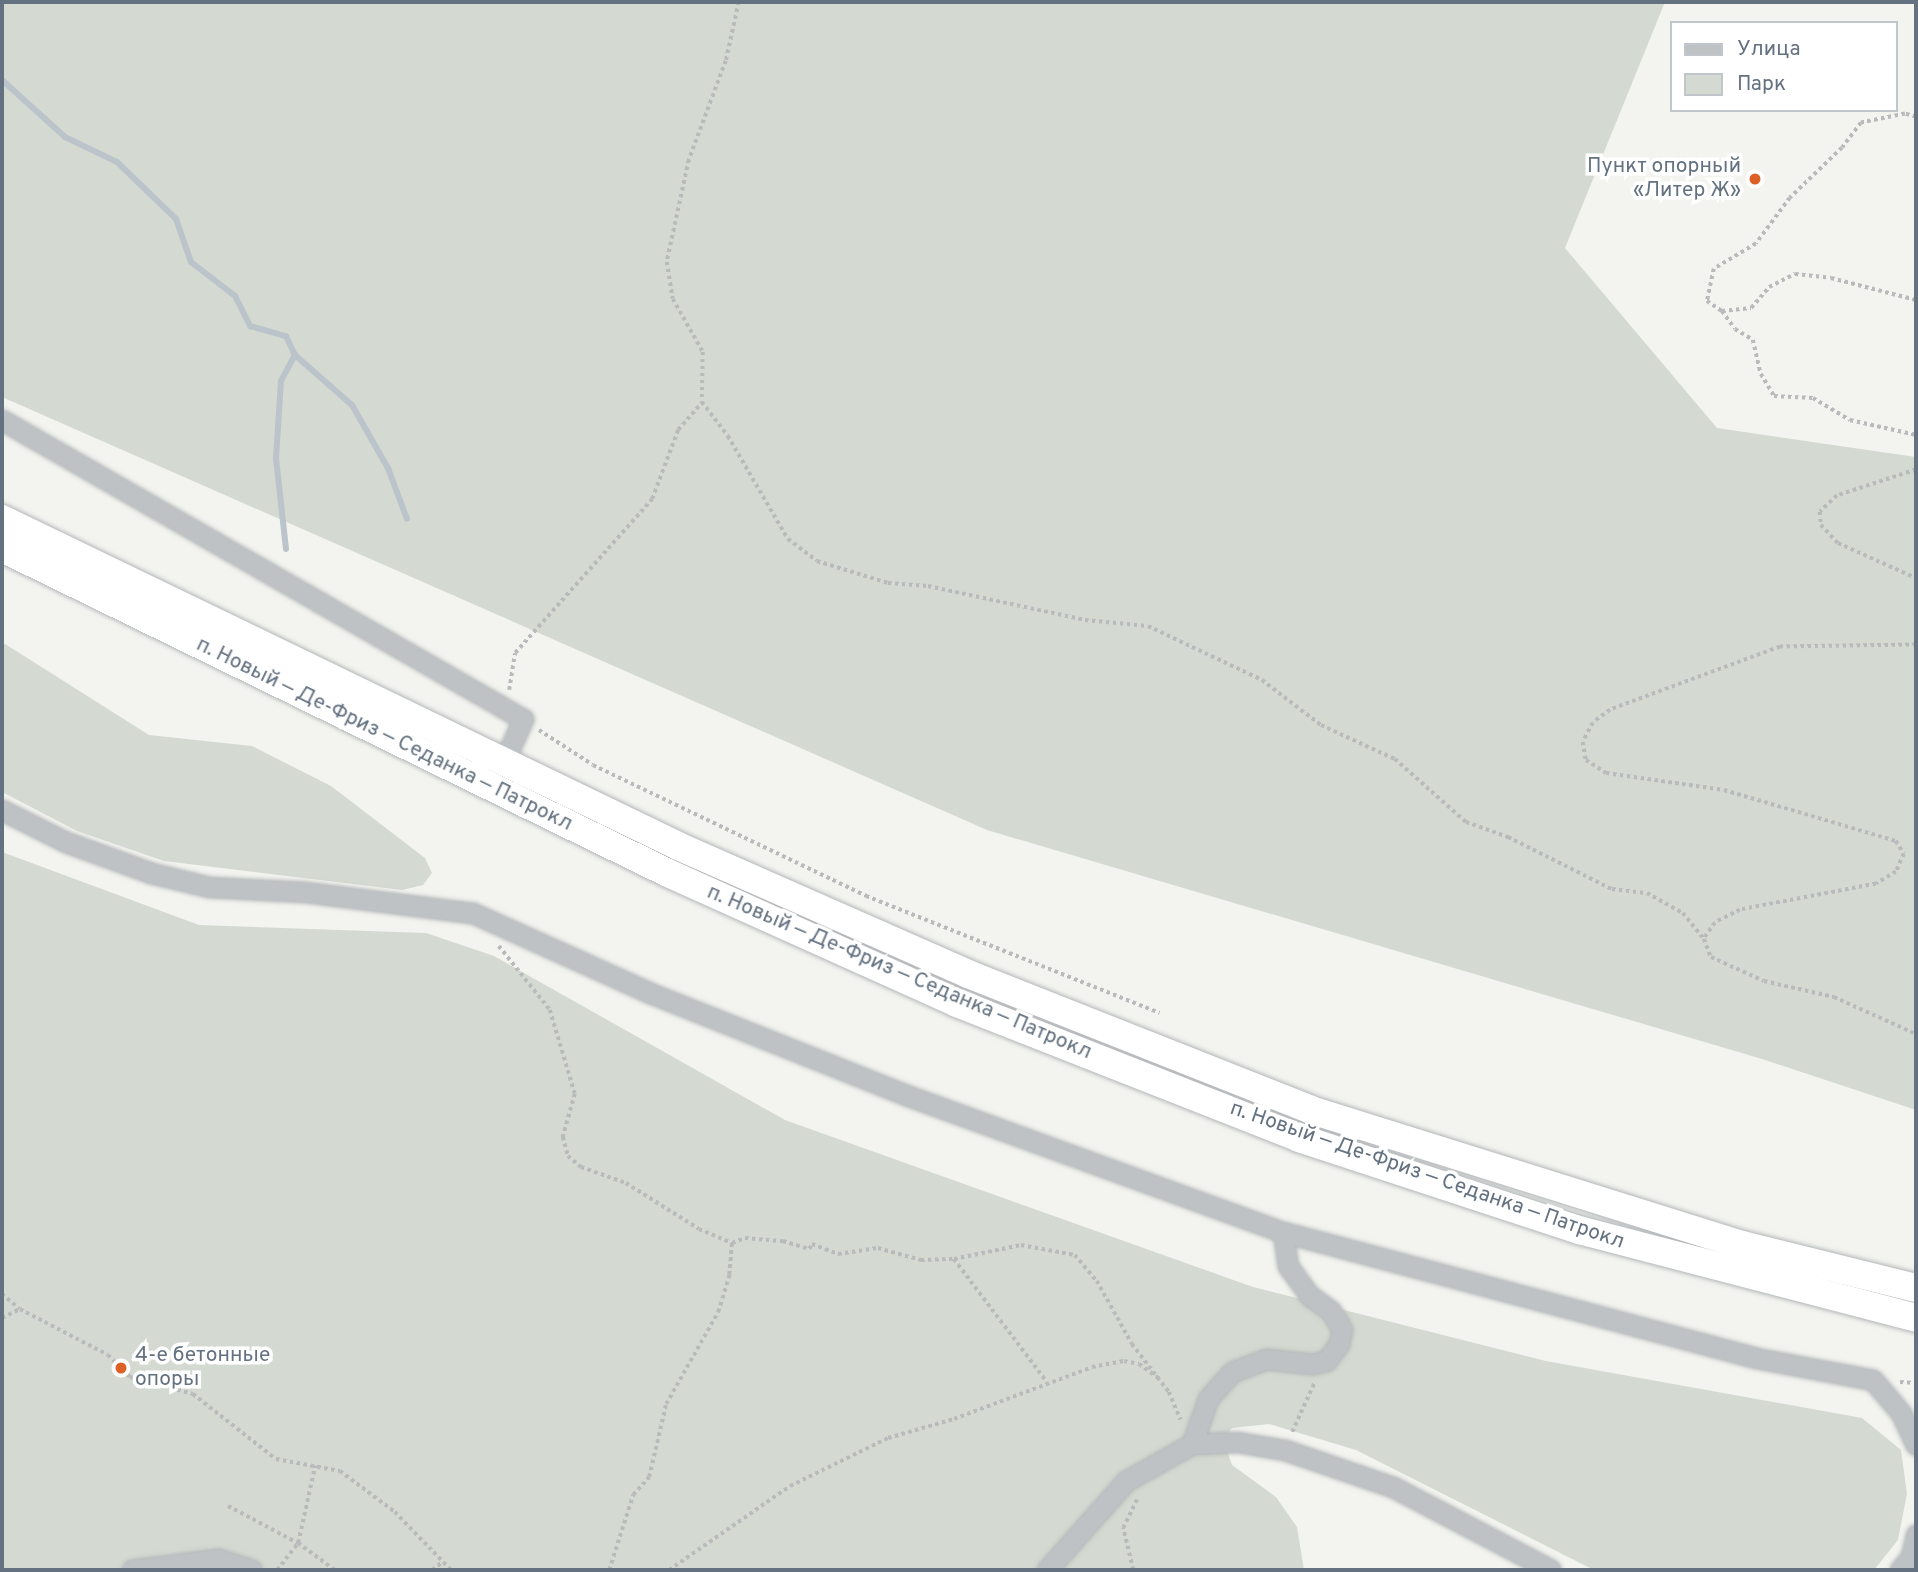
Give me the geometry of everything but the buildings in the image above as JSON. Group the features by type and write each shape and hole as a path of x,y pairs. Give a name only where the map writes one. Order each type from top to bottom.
{"highway":[{"name":"п. Новый — Де-Фриз — Седанка — Патрокл","path":"2,519 678,846 981,979 1336,1119 1729,1241 1916,1288"},
{"name":"п. Новый — Де-Фриз — Седанка — Патрокл","path":"2,548 668,873 957,1003 1299,1138 1579,1230 1916,1318"}],"street":[{"path":"2,420 514,714 508,752"},
{"path":"2,810 66,842 151,873 209,887 306,892 473,913 650,993 906,1096 1283,1232 1756,1358 1874,1380 1900,1413 1916,1445"},
{"path":"1192,1444 1209,1399 1232,1372 1266,1359 1311,1364 1326,1361 1339,1344 1342,1329 1288,1266 1283,1232"},
{"path":"1047,1570 1126,1481 1192,1444 1237,1442 1285,1450 1393,1488 1551,1570"},
{"path":"1900,1570 1911,1557 1916,1535"},
{"path":"132,1570 218,1559 251,1570"}],"path":[{"path":"739,2 726,61 690,160 667,262 673,299 703,352 702,402 678,430 652,499 515,653 514,714 593,765 842,885 1160,1013"},
{"path":"1916,117 1905,114 1861,123 1842,148 1790,198 1756,244 1714,269 1707,301 1723,311 1735,330 1753,340 1762,374 1774,396 1814,398 1850,420 1916,435"},
{"path":"1723,311 1752,308 1769,287 1795,274 1831,278 1916,300"},
{"path":"702,402 729,436 788,539 817,561 888,583 928,586 1085,620 1148,626 1262,680 1321,725 1395,759 1466,822 1508,837 1612,889 1647,893 1683,913 1704,939 1711,957 1764,981 1833,997 1916,1034"},
{"path":"1916,470 1837,496 1820,512 1821,525 1838,544 1916,578"},
{"path":"1704,939 1715,923 1740,910 1876,884 1896,872 1904,854 1896,841 1878,833 1724,790 1606,773 1586,760 1583,743 1593,723 1610,710 1780,647 1916,645"},
{"path":"473,913 550,1010 575,1094 563,1137 568,1156 581,1167 626,1183 699,1229 732,1243 771,1240 809,1249 812,1244 838,1254 878,1248 921,1261 954,1259 1021,1244 1075,1255 1097,1281 1132,1343 1160,1379 1192,1444"},
{"path":"609,1570 633,1494 649,1478 657,1428 678,1377 718,1312 729,1275 732,1243"},
{"path":"954,1259 1048,1382"},
{"path":"2,1294 20,1309 108,1355 130,1377 193,1394 276,1459 340,1471 395,1512 451,1570"},
{"path":"2,1318 20,1309"},
{"path":"669,1570 790,1486 888,1438 954,1419 1048,1382 1124,1361 1139,1364 1160,1379"},
{"path":"1285,1450 1326,1361"},
{"path":"277,1570 298,1542 315,1466"},
{"path":"1133,1570 1123,1528 1143,1488"},
{"path":"228,1506 298,1542 335,1570"},
{"path":"432,1570 443,1562"}],"green space":[{"path":"2,2 1665,2 1565,248 1717,428 1916,457 1916,1110 1762,1059 987,830 2,397"},
{"path":"2,642 149,735 252,746 331,786 425,858 432,873 423,885 402,890 164,861 77,831 2,792"},
{"path":"2,852 199,925 426,933 494,956 785,1120 1253,1287 1546,1361 1862,1418 1901,1450 1907,1494 1898,1540 1874,1570 1594,1570 1356,1450 1269,1424 1232,1428 1223,1440 1232,1465 1276,1497 1297,1527 1304,1570 2,1570"}],"waterway":[{"path":"2,80 65,137 117,162 176,219 191,262 235,296 250,326 286,336 295,355 352,405 388,468 407,519"},
{"path":"286,549 276,458 281,381 295,355"}],"place":[{"name":"Пункт опорный «Литер Ж»","path":"1755,179"},
{"name":"4-е бетонные опоры","path":"121,1368"}]}
